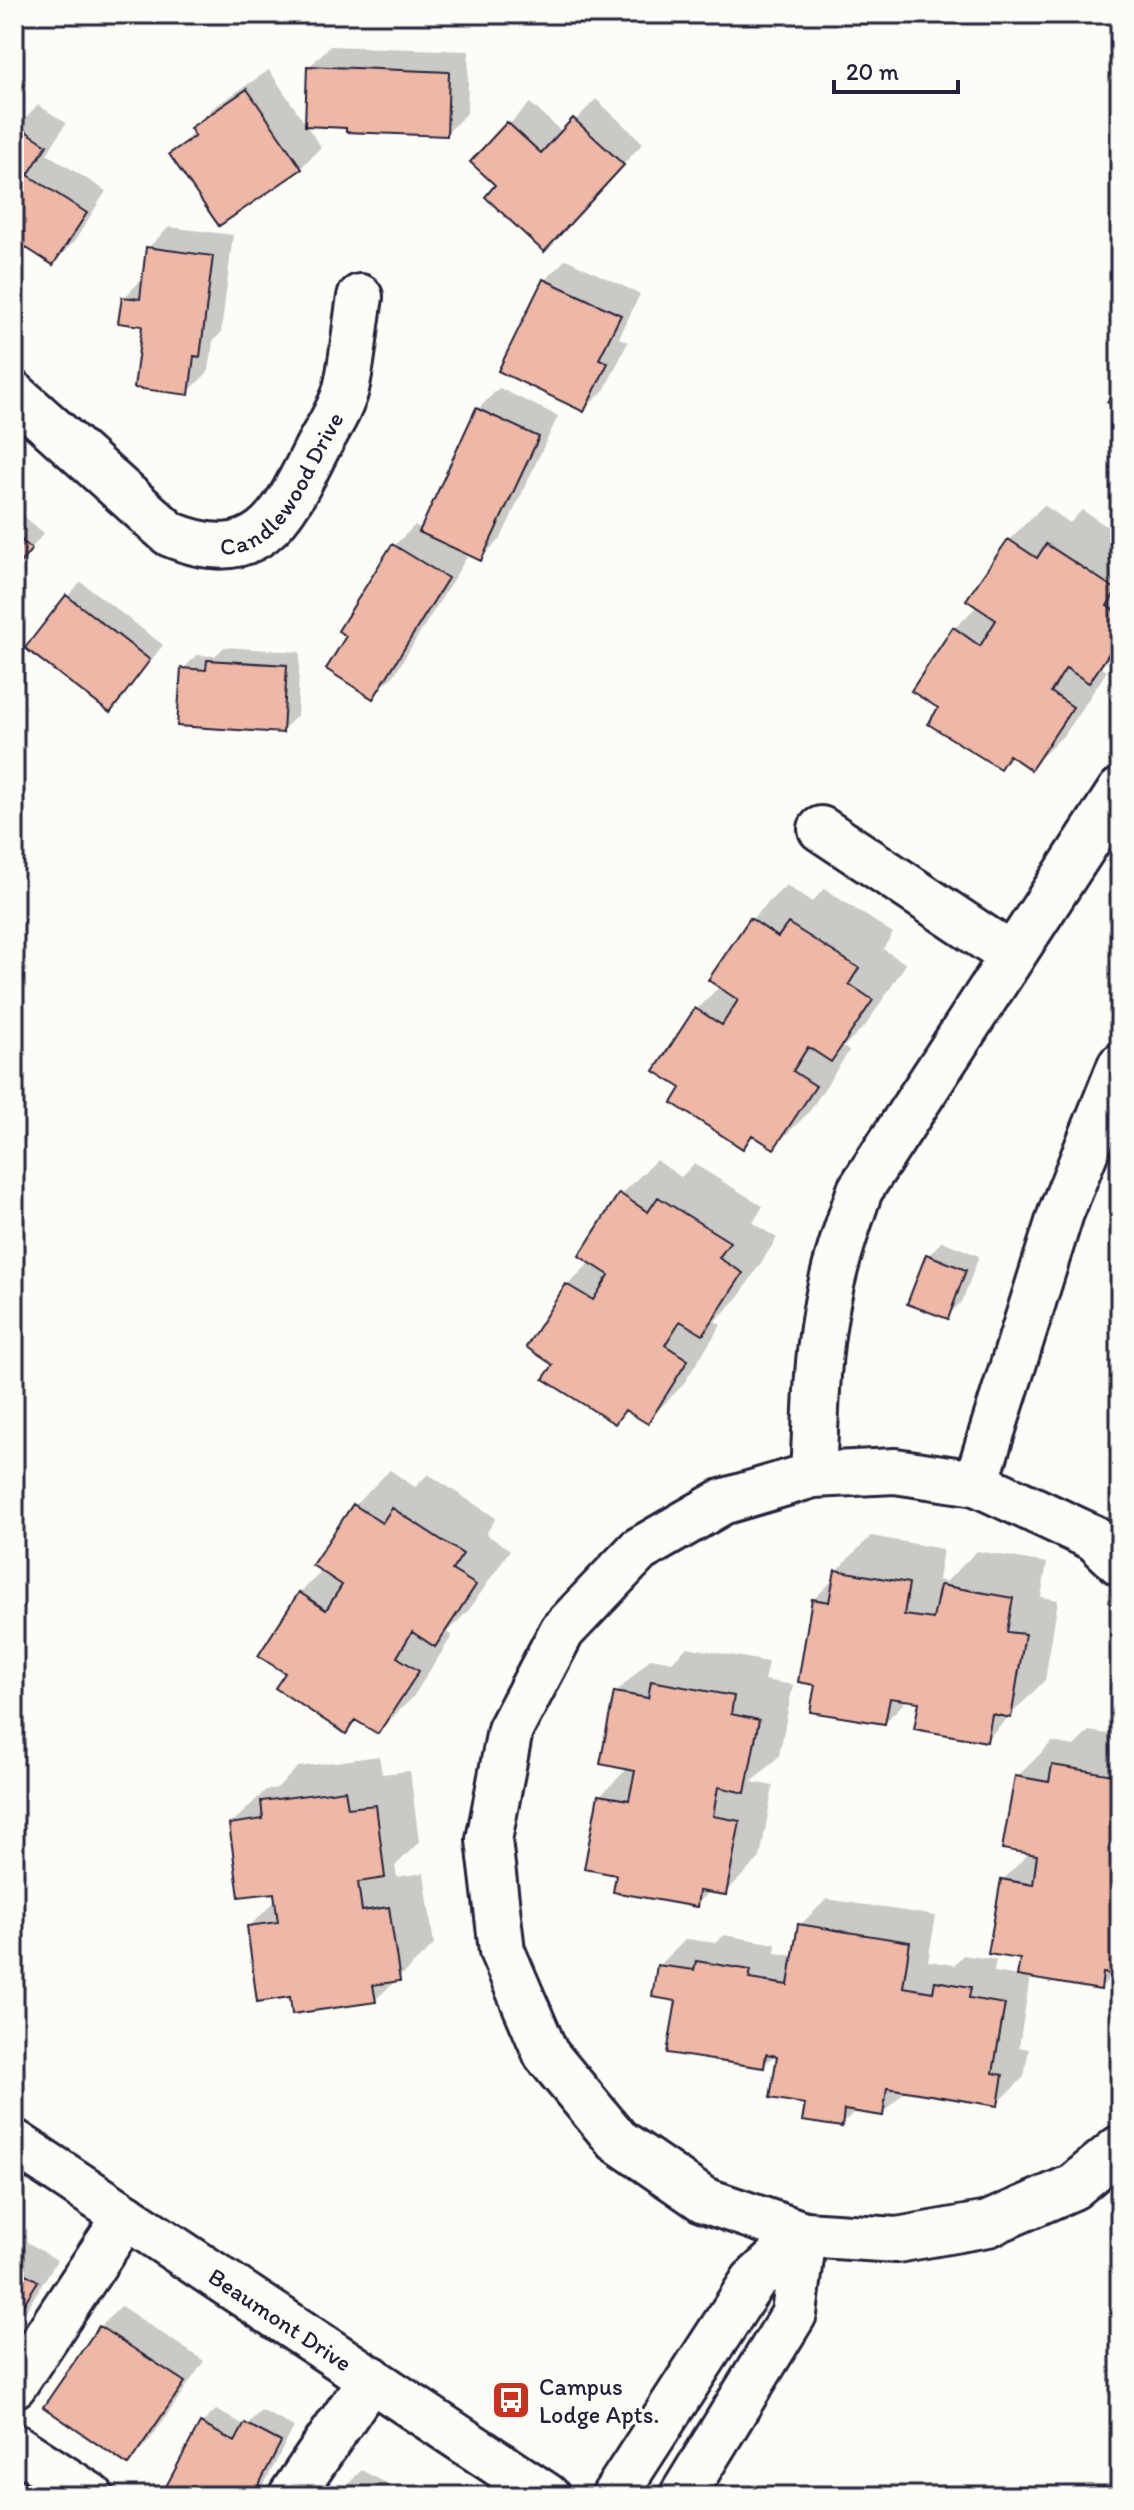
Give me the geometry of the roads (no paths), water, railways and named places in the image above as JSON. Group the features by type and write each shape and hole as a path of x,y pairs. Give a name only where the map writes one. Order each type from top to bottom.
{"street":[{"name":"Candlewood Drive","path":"14,394 170,534 193,543 236,545 274,523 291,502 345,391 360,297"},
{"path":"813,1475 825,1313 845,1233 860,1190 1120,791"},
{"path":"821,829 1012,956"},
{"path":"976,1483 1061,1213 1120,1066"},
{"path":"1120,1563 1094,1538 976,1483 895,1471 813,1475 722,1502 639,1550 562,1631 510,1730 489,1840 502,1951 546,2054 617,2140 704,2200 804,2234 897,2240 988,2224 1073,2187 1120,2148"},
{"name":"Beaumont Drive","path":"14,2142 547,2496"},
{"path":"14,2385 126,2216"},
{"path":"692,2479 794,2314 804,2234"},
{"path":"614,2496 753,2281 804,2234"},
{"path":"291,2496 371,2378"},
{"path":"14,2446 91,2496"}],"place":[{"name":"Campus Lodge Apts.","path":"511,2400"}]}
